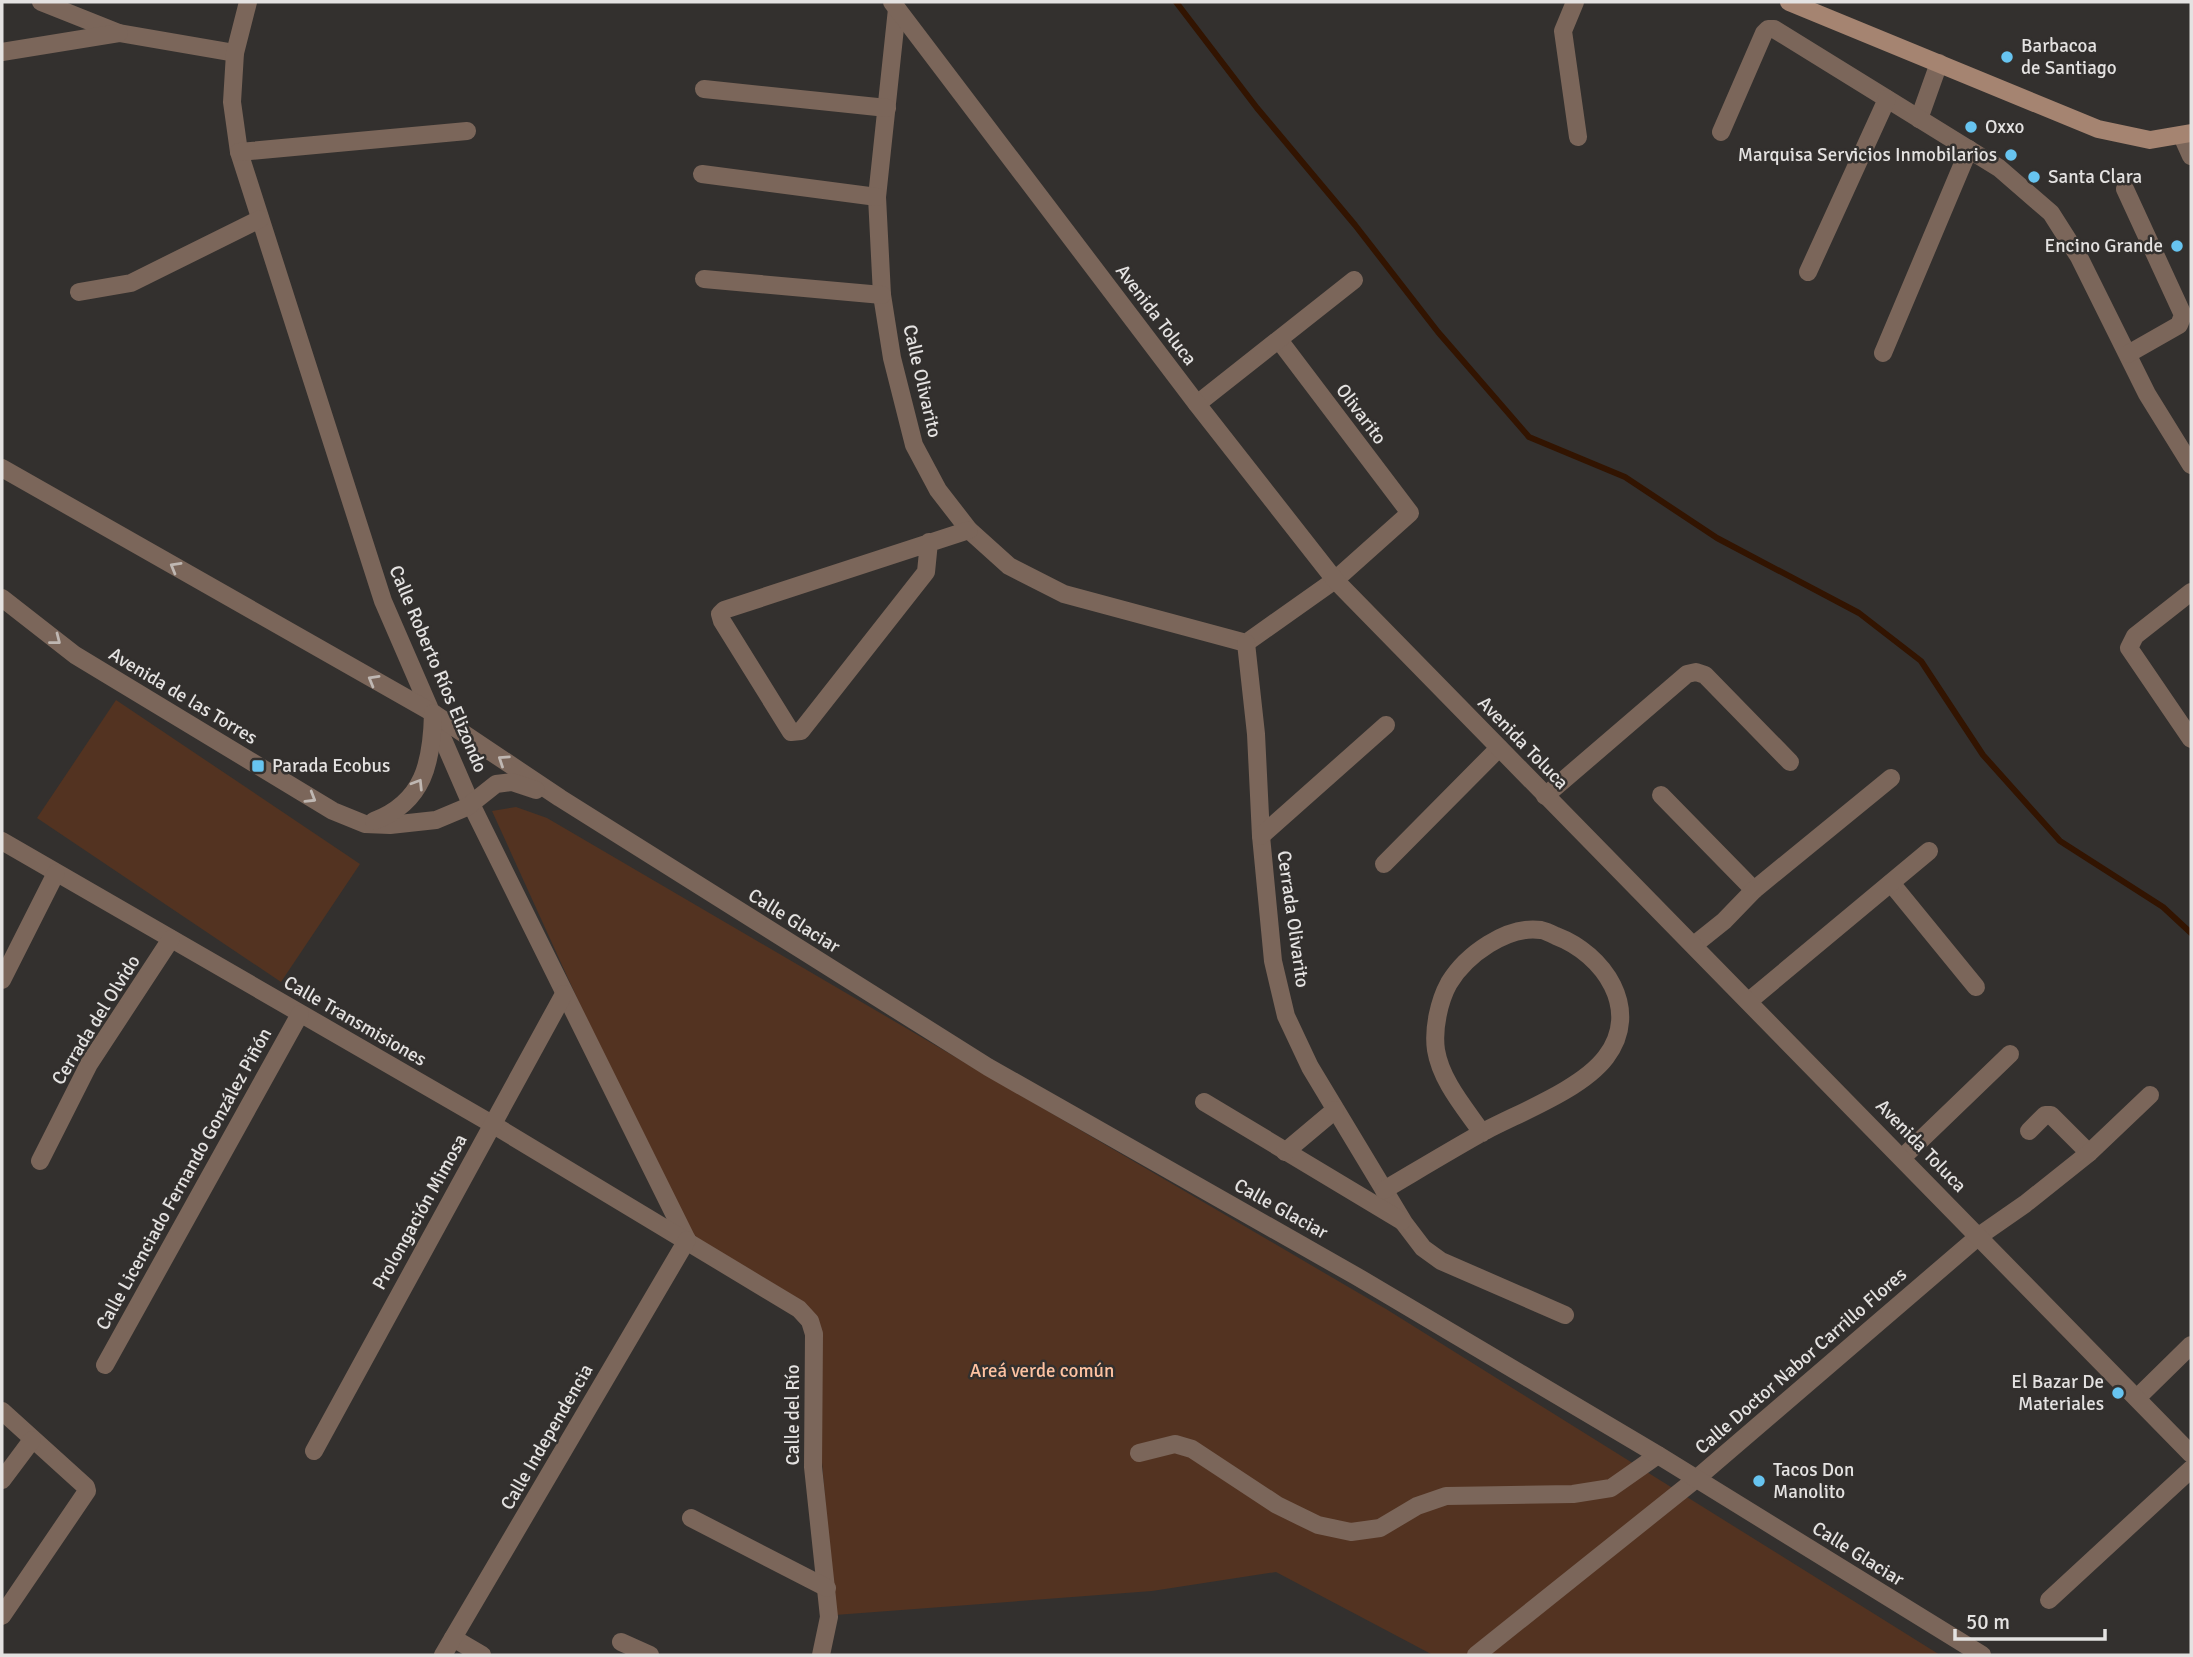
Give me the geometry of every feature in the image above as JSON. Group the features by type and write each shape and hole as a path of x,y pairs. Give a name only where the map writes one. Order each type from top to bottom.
{"main road":[{"path":"1789,2 2098,129 2150,140 2187,134"}],"street":[{"path":"40,2 120,33 235,53"},
{"name":"Calle Roberto Ríos Elizondo","path":"248,2 235,53 232,102 239,152 383,601 471,804 687,1240"},
{"path":"1575,2 1563,31 1578,137"},
{"name":"Calle Olivarito","path":"895,5 877,197 882,295 892,358 914,445 938,490 969,530 1009,566 1064,594 1246,643"},
{"name":"Avenida Toluca","path":"895,5 1197,404 1335,580 2191,1454"},
{"path":"1721,132 1764,33 1768,29 1774,29 1999,168 2051,213 2079,257 2147,394 2191,465"},
{"path":"2,52 120,33"},
{"path":"1920,119 1939,62"},
{"path":"704,89 887,108"},
{"path":"1808,272 1887,99"},
{"path":"239,152 467,131"},
{"path":"2187,134 2191,156"},
{"path":"1883,353 1969,149"},
{"path":"702,174 877,197"},
{"path":"2124,188 2183,315 2179,325 2128,354"},
{"path":"79,292 131,283 260,219"},
{"path":"704,279 882,295"},
{"path":"1197,404 1354,280"},
{"name":"Olivarito","path":"1279,340 1410,513 1335,580"},
{"path":"2,468 433,713 427,769 418,787 389,815 365,824"},
{"path":"929,542 926,572 801,732 791,732 722,621 720,614 723,610 929,542 969,530"},
{"path":"1246,643 1335,580"},
{"path":"2191,592 2135,636 2129,648 2191,739"},
{"name":"Avenida de las Torres","path":"2,598 75,655 332,811 365,824 436,820 471,804"},
{"name":"Cerrada Olivarito","path":"1246,643 1256,734 1261,836 1273,961 1286,1016 1310,1067 1404,1223 1423,1248 1441,1261 1565,1315"},
{"path":"1545,796 1687,674 1696,672 1705,675 1790,762"},
{"name":"Calle Glaciar","path":"433,713 559,798 988,1068 1356,1276 1658,1455 1982,1655"},
{"path":"1261,836 1386,725"},
{"path":"1384,864 1499,748"},
{"path":"1694,945 1724,921 1754,890 1891,778"},
{"name":"Calle Glaciar","path":"471,804 496,785 512,782 559,798"},
{"path":"1661,795 1754,890"},
{"name":"Calle Transmisiones","path":"2,841 687,1240"},
{"path":"1749,1001 1929,851"},
{"path":"2,980 57,873"},
{"path":"1891,883 1976,987"},
{"path":"1384,1190 1482,1133 1574,1085 1606,1058 1616,1040 1622,1015 1616,989 1597,962 1572,942 1541,930 1507,933 1479,951 1450,983 1438,1012 1436,1049 1448,1081 1482,1133"},
{"name":"Cerrada del Olvido","path":"40,1161 89,1064 171,939"},
{"name":"Prolongación Mimosa","path":"314,1451 564,994"},
{"name":"Calle Licenciado Fernando González Piñón","path":"104,1365 300,1014"},
{"path":"1903,1157 2010,1054"},
{"name":"Calle Doctor Nabor Carrillo Flores","path":"1476,1655 1696,1479 1979,1236 2025,1204 2089,1153 2150,1095"},
{"path":"1204,1102 1404,1223"},
{"path":"1285,1152 1335,1110"},
{"path":"2029,1131 2048,1114 2089,1153"},
{"name":"Calle del Río","path":"687,1240 799,1309 810,1321 814,1334 813,1466 829,1617 821,1655"},
{"name":"Calle Independencia","path":"443,1655 687,1240"},
{"path":"2137,1398 2191,1345"},
{"path":"2,1411 86,1487 87,1491 2,1616"},
{"path":"2,1480 32,1440"},
{"path":"1139,1452 1175,1444 1192,1449 1277,1505 1318,1525 1351,1532 1380,1528 1417,1506 1446,1496 1573,1494 1611,1488 1658,1455"},
{"path":"2049,1600 2191,1469"},
{"path":"691,1518 827,1588"},
{"path":"453,1638 482,1655"},
{"path":"621,1642 650,1655"}],"green space":[{"path":"116,700 360,864 281,982 37,818"},
{"name":"Areá verde común","path":"516,807 547,818 1386,1309 1940,1655 1433,1655 1276,1572 1152,1591 835,1615 810,1321 687,1240 492,811"}],"waterway":[{"path":"1176,2 1257,108 1355,225 1438,332 1529,437 1625,477 1717,538 1859,613 1921,661 1983,755 2060,841 2163,907 2191,933"}],"place":[{"name":"Barbacoa de Santiago","path":"2007,57"},
{"name":"Oxxo","path":"1971,127"},
{"name":"Marquisa Servicios Inmobilarios","path":"2011,155"},
{"name":"Santa Clara","path":"2034,177"},
{"name":"Encino Grande","path":"2177,246"},
{"name":"Parada Ecobus","path":"258,766"},
{"name":"El Bazar De Materiales","path":"2118,1393"},
{"name":"Tacos Don Manolito","path":"1759,1481"}]}
